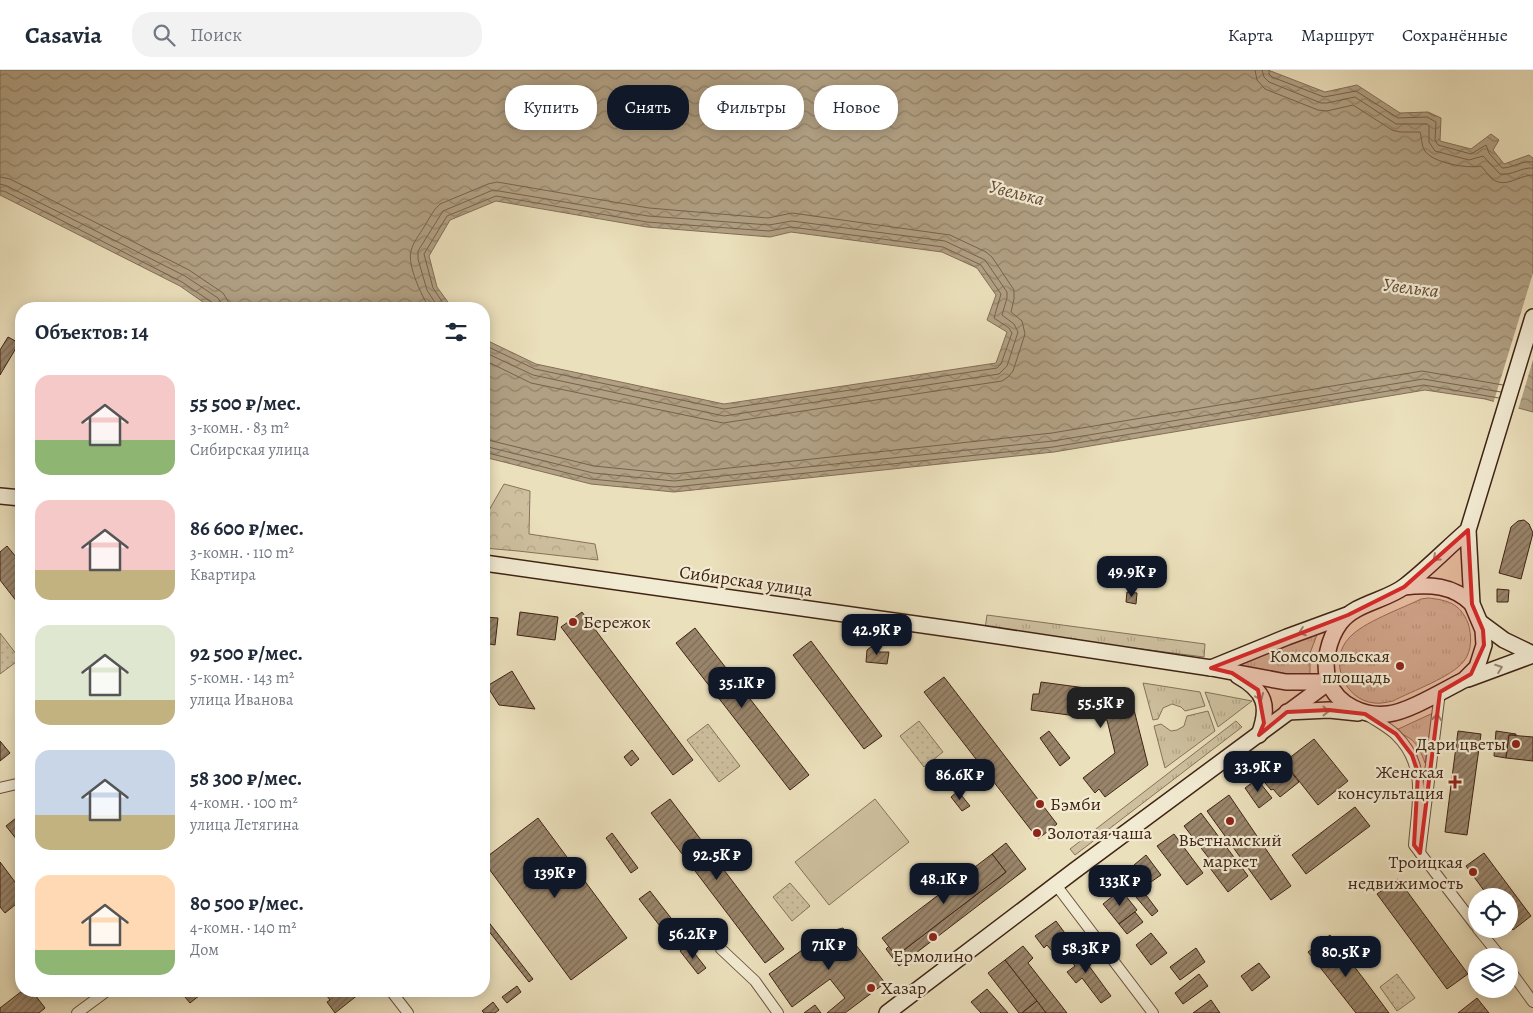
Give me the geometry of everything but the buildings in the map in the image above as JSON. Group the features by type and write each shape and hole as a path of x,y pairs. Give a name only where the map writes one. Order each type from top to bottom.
{"main road":[{"path":"1472,604 1468,530 1533,316"},
{"path":"0,496 15,497"},
{"path":"1211,668 1348,615 1404,587 1468,530"},
{"name":"Сибирская улица","path":"490,564 965,630 1211,668 1286,682 1329,682"},
{"path":"1404,587 1419,585 1446,587 1465,597 1472,604 1481,623 1484,636 1483,653 1477,666 1464,680"},
{"path":"1348,615 1339,624 1329,649 1327,666 1329,682 1344,702 1365,714"},
{"path":"1481,623 1504,640 1533,654"},
{"path":"1287,712 1330,710 1380,715 1397,712 1464,680 1533,654"},
{"name":"Сибирская улица","path":"1232,673 1258,690 1262,699 1265,712 1264,723 1259,735"},
{"path":"887,1013 1329,682"}],"street":[{"path":"1417,849 1440,692"},
{"path":"1365,714 1396,734 1412,755 1418,774 1417,849 1468,915"},
{"path":"0,788 15,784"},
{"path":"1056,885 1153,1013"},
{"path":"1486,938 1494,948"},
{"path":"721,949 755,981 778,1013"},
{"path":"1518,981 1533,1002"},
{"path":"78,1013 99,997"},
{"path":"396,997 408,1013"}],"highlighted area":[{"path":"1468,530 1472,604 1483,630 1484,645 1471,674 1440,692 1420,853 1414,845 1418,773 1412,755 1396,734 1365,714 1329,710 1287,712 1259,735 1264,723 1258,690 1232,673 1211,668 1348,615 1404,587"}],"green space":[{"path":"504,484 530,491 529,534 595,544 598,560 490,549 490,508"},
{"path":"1428,598 1452,604 1465,616 1471,638 1469,653 1464,661 1451,673 1393,701 1374,703 1354,695 1342,678 1340,667 1343,647 1349,638 1373,621 1421,599"},
{"path":"987,615 1205,644 1204,657 985,629"},
{"path":"1320,627 1310,653 1310,681 1232,669"},
{"path":"0,633 15,652 15,663 0,674"},
{"path":"1143,683 1200,692 1205,706 1185,711 1181,707 1172,704 1163,708 1158,719 1153,720"},
{"path":"1205,692 1252,701 1218,727"},
{"path":"1208,711 1215,731 1165,768 1154,726 1161,724 1171,731 1177,730 1184,726 1187,716"},
{"path":"1433,713 1425,763 1414,742 1394,731"},
{"path":"919,721 943,752 924,767 900,736"},
{"path":"1236,721 1242,727 1075,855 1070,849"},
{"path":"708,724 740,766 719,782 687,740"},
{"path":"875,799 909,842 829,905 795,862"},
{"path":"790,883 810,906 792,921 773,897"},
{"path":"1397,974 1415,998 1397,1011 1380,987"}],"water":[{"name":"Увелька","path":"0,70 1268,70 1325,92 1357,85 1400,113 1428,112 1441,118 1440,141 1471,149 1491,134 1499,140 1493,150 1504,164 1529,155 1533,158 1533,412 1485,399 1425,390 1054,452 674,492 591,484 490,459 490,342 536,364 724,404 996,363 1007,332 987,320 996,295 977,268 942,252 791,232 770,237 647,227 496,201 450,220 429,256 437,287 448,302 203,302 180,286 0,195"}],"pier":[{"path":"1533,273 1533,360 1518,410 1493,404"}],"place":[{"name":"Бережок","path":"573,622"},
{"name":"Комсомольская площадь","path":"1400,666"},
{"name":"Дари цветы","path":"1516,744"},
{"name":"Женская консультация","path":"1455,782"},
{"name":"Бэмби","path":"1040,804"},
{"name":"Вьетнамский маркет","path":"1230,821"},
{"name":"Золотая чаша","path":"1037,833"},
{"name":"Троицкая недвижимость","path":"1473,872"},
{"name":"Ермолино","path":"933,937"},
{"name":"Хазар","path":"871,988"}]}
